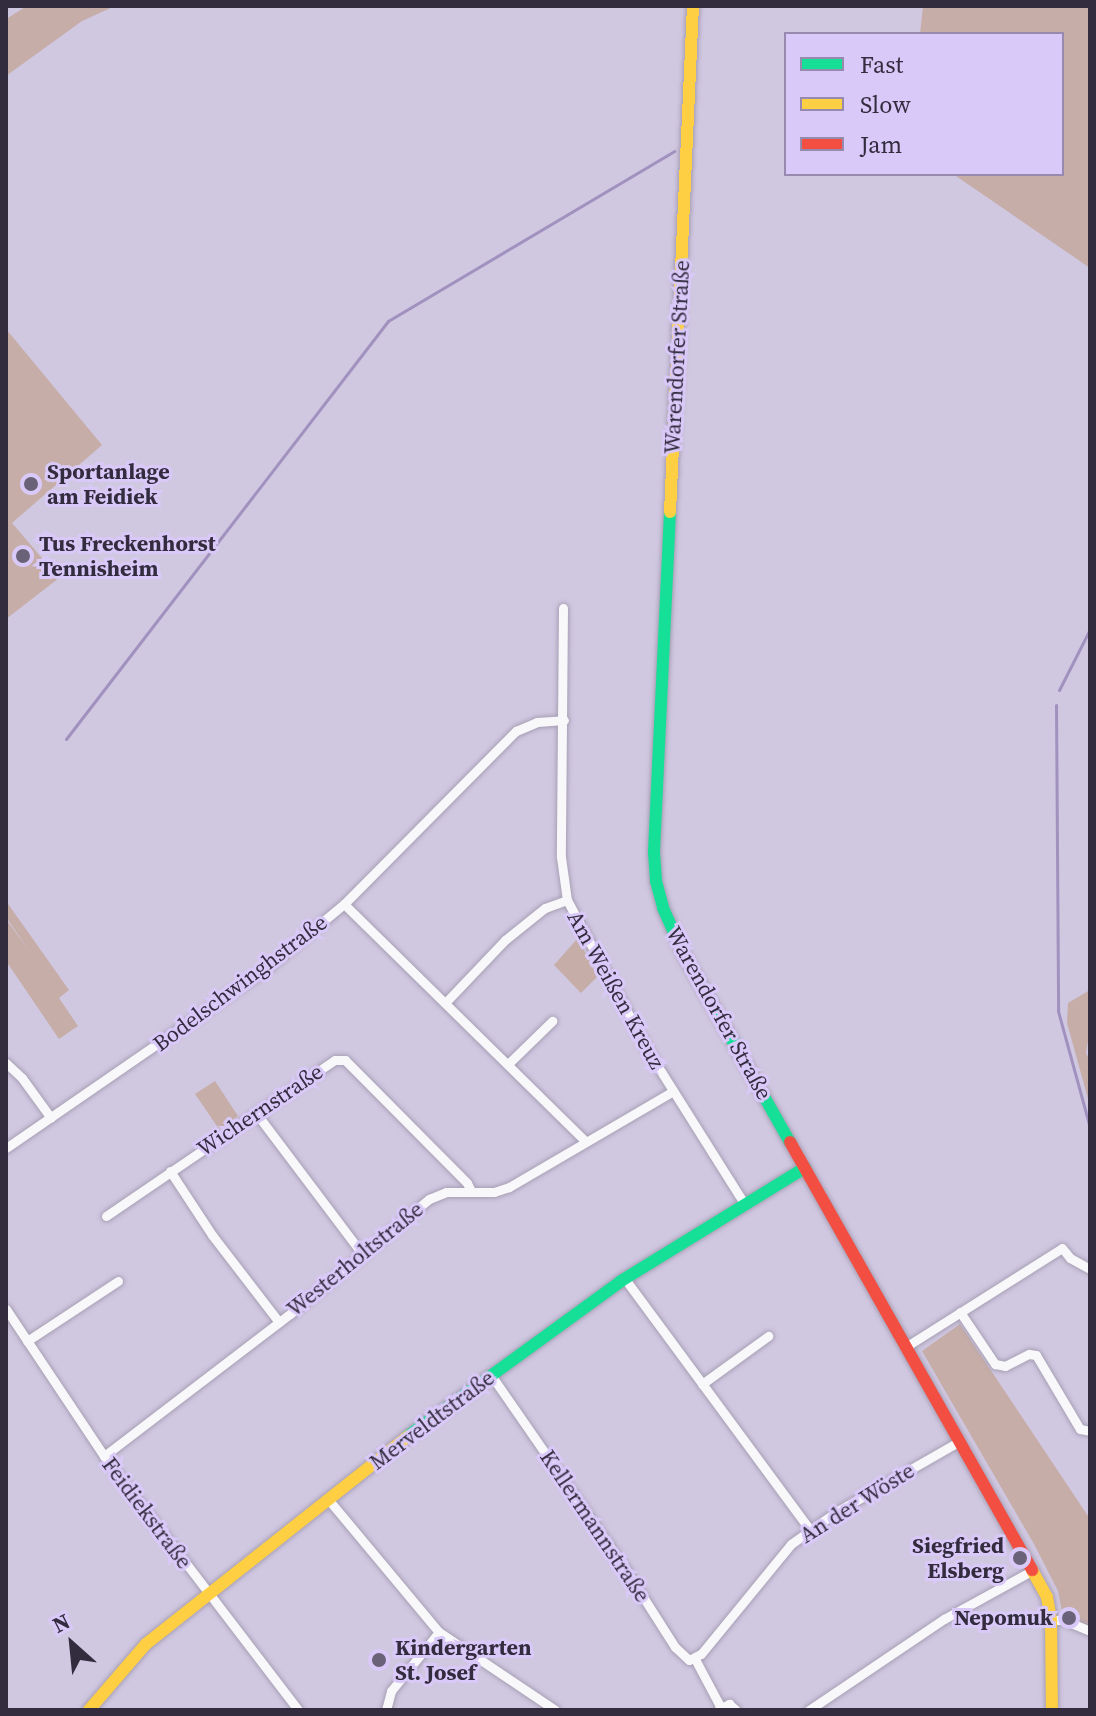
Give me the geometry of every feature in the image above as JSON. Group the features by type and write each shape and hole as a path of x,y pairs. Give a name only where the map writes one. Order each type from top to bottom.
{"main road":[{"name":"Warendorfer Straße","path":"693,6 655,836 656,881 674,936 1047,1597 1051,1620 1052,1710"},
{"name":"Merveldtstraße","path":"89,1710 126,1663 328,1499 491,1375 625,1279 805,1168"}],"street":[{"name":"Am Weißen Kreuz","path":"563,608 561,857 567,900 604,972 673,1091 745,1205"},
{"name":"Bodelschwinghstraße","path":"6,1148 268,967 344,904 516,731 537,722 564,720"},
{"path":"445,1003 505,940 545,908 567,900"},
{"path":"344,904 586,1142"},
{"path":"508,1064 552,1021"},
{"name":"Wichernstraße","path":"106,1216 335,1060 345,1060 467,1183 471,1191"},
{"path":"9,1067 22,1078 51,1118"},
{"name":"Westerholtstraße","path":"104,1456 279,1322 429,1199 446,1192 494,1192 509,1187 673,1091"},
{"path":"256,1113 363,1255"},
{"path":"170,1171 212,1235 279,1322"},
{"path":"907,1346 1062,1248 1070,1258 1090,1269"},
{"path":"625,1279 809,1529"},
{"path":"27,1341 118,1281"},
{"name":"Feidiekstraße","path":"6,1309 104,1456 298,1710"},
{"path":"960,1312 995,1364 1005,1366 1029,1354 1036,1355 1080,1429 1090,1431"},
{"path":"702,1384 768,1336"},
{"name":"Kellermannstraße","path":"491,1375 624,1567 675,1647 686,1659 695,1659"},
{"name":"An der Wöste","path":"695,1659 773,1563 809,1529 960,1441"},
{"path":"328,1499 439,1632 555,1710"},
{"path":"809,1710 944,1619 1033,1570"},
{"path":"1051,1620 1064,1620 1090,1631"},
{"path":"386,1710 391,1691 439,1632"},
{"path":"695,1659 719,1709 734,1707"}],"shaded area":[{"path":"27,6 115,6 82,21 6,76 6,19"},
{"path":"923,6 1090,6 1090,268 956,176 1064,176 1064,32 920,32"},
{"name":"Sportanlage am Feidiek","path":"6,329 102,445 12,523 59,578 6,619"},
{"path":"6,901 69,990 59,998 78,1026 59,1039 6,961 6,919 29,951 6,917"},
{"path":"578,938 597,977 581,993 554,965"},
{"path":"1090,990 1090,1030 1086,1053 1090,1061 1090,1106 1067,1023 1068,1003"},
{"path":"215,1081 238,1116 219,1129 195,1094"},
{"path":"960,1324 1090,1519 1090,1626 1065,1617 1058,1591 1034,1544 922,1351"}],"waterway":[{"path":"66,739 388,321 674,151"},
{"path":"1059,690 1090,629"},
{"path":"1056,705 1058,1011 1090,1128"}],"traffic: fast":[{"path":"670,512 654,852 656,881 663,908 684,955 790,1142"},
{"path":"408,1436 621,1281 805,1168"}],"traffic: slow":[{"path":"670,512 693,6"},
{"path":"89,1710 146,1644 408,1436"},
{"path":"1032,1570 1047,1597 1051,1620 1052,1710"}],"traffic: jam":[{"path":"790,1142 1032,1570"}],"place":[{"name":"Sportanlage am Feidiek","path":"31,484"},
{"name":"Tus Freckenhorst Tennisheim","path":"23,556"},
{"name":"Siegfried Elsberg","path":"1020,1558"},
{"name":"Nepomuk","path":"1069,1618"},
{"name":"Kindergarten St. Josef","path":"379,1660"}]}
